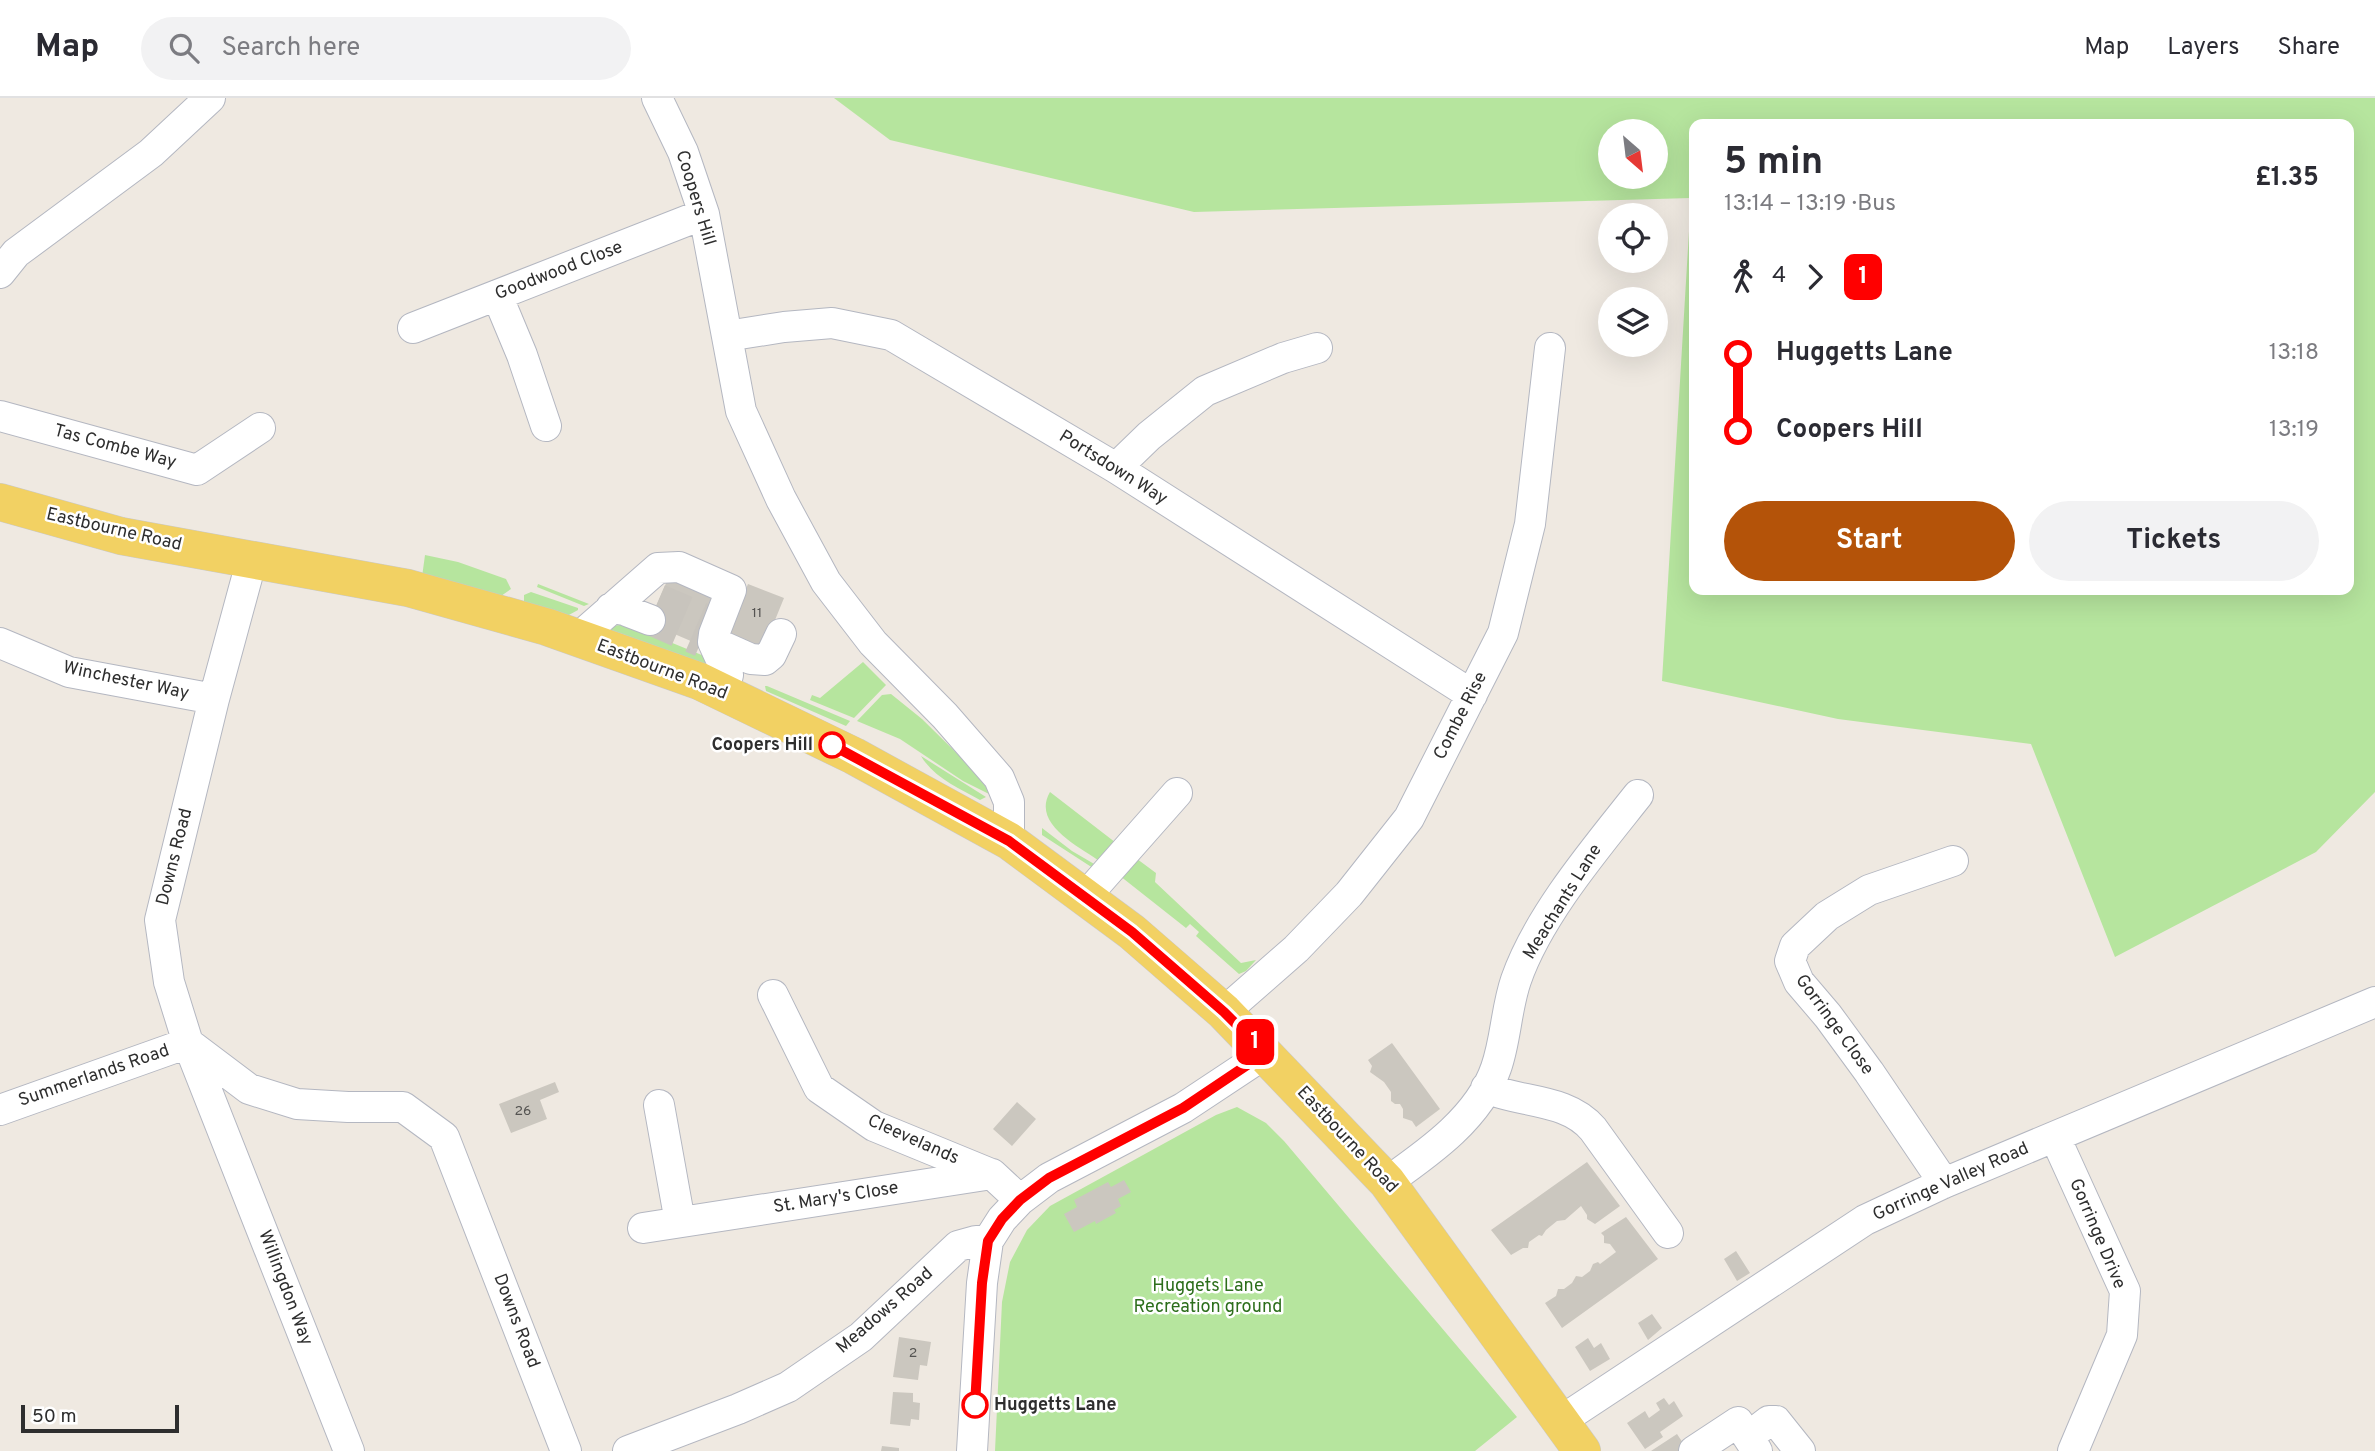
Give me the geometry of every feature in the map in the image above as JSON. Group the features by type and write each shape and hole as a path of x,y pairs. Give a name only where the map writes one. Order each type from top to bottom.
{"main road":[{"name":"Eastbourne Road","path":"0,502 121,536 408,588 547,627 699,681 854,756 1009,841 1132,932 1224,1012 1387,1182 1582,1451"}],"street":[{"path":"0,273 16,253 151,153 210,98"},
{"name":"Coopers Hill","path":"657,98 683,152 704,214 741,411 781,499 826,582 873,643 945,716 999,778 1009,802 1009,841"},
{"name":"Goodwood Close","path":"413,328 704,214"},
{"path":"497,295 522,355 546,426"},
{"name":"Portsdown Way","path":"727,336 832,323 891,335 1116,468 1472,695"},
{"path":"1116,468 1149,436 1205,391 1283,358 1317,348"},
{"name":"Combe Rise","path":"1224,1012 1296,949 1349,894 1409,818 1503,633 1530,524 1550,348"},
{"name":"Tas Combe Way","path":"0,416 197,470 260,428"},
{"name":"Downs Road","path":"252,559 214,699 160,920 169,982 188,1043 250,1089 297,1104 402,1107 444,1137 566,1451"},
{"path":"578,638 658,568 679,567 730,590 712,636 735,698"},
{"path":"621,599 654,609"},
{"path":"735,698 754,665 771,655 781,634"},
{"path":"712,636 751,659 765,660"},
{"name":"Winchester Way","path":"0,643 69,671 214,699"},
{"path":"1086,896 1177,793"},
{"name":"Meachants Lane","path":"1387,1182 1451,1133 1486,1088 1496,1069 1516,980 1538,935 1577,873 1638,794"},
{"name":"Gorringe Close","path":"1944,1183 1861,1061 1799,982 1790,961 1795,946 1827,916 1869,890 1953,861"},
{"name":"Cleevelands","path":"773,995 820,1088 874,1126 992,1174"},
{"name":"Gorringe Valley Road","path":"1559,1422 1865,1220 1944,1183 2375,1002"},
{"name":"Summerlands Road","path":"0,1110 188,1043"},
{"name":"Willingdon Way","path":"188,1043 349,1451"},
{"path":"972,1451 982,1283 988,1241 1002,1219 1020,1200 1049,1178 1183,1108 1265,1053"},
{"path":"1486,1088 1580,1115 1668,1233"},
{"path":"221,1125 250,1089"},
{"path":"659,1105 680,1222"},
{"name":"Gorringe Drive","path":"2054,1137 2125,1291 2122,1335 2073,1451"},
{"path":"992,1174 1020,1200"},
{"name":"St. Mary's Close","path":"643,1228 992,1174"},
{"name":"Meadows Road","path":"628,1451 788,1387 861,1337 958,1246 988,1241"},
{"path":"1694,1451 1738,1422 1753,1444 1769,1421 1781,1424 1800,1451"}],"green space":[{"path":"834,98 2375,98 2375,792 2316,852 2115,957 2031,744 1838,719 1662,681 1689,231 1689,595 2354,595 2354,119 1689,119 1689,198 1194,212 890,140"},
{"path":"425,555 458,562 506,579 511,589 501,596 422,577"},
{"path":"538,584 589,604 584,606 537,587"},
{"path":"531,592 578,610 567,616 528,606 524,595"},
{"path":"626,624 709,658 707,665 611,630 613,626"},
{"path":"863,662 886,685 854,718 810,700 812,695 820,698"},
{"path":"765,686 850,721 846,726 766,691"},
{"path":"891,694 922,719 987,783 989,794 963,781 900,739 857,721 882,695"},
{"path":"921,756 986,797 980,800 948,782 926,764"},
{"path":"1050,792 1120,846 1101,862 1071,842 1052,824 1047,814 1046,804"},
{"path":"1042,828 1072,851 1101,868 1096,870 1042,835"},
{"path":"1129,853 1156,873 1155,882 1241,963 1256,960 1246,971 1239,974 1196,936 1199,932 1190,924 1186,928 1115,872"},
{"name":"Huggets Lane Recreation ground","path":"1237,1107 1266,1123 1284,1141 1517,1417 1475,1451 995,1451 1002,1302 1010,1262 1027,1230 1050,1206 1216,1115"}],"building":[{"path":"670,574 720,595 700,645 649,623"},
{"path":"748,584 784,598 762,652 726,637"},
{"path":"1392,1043 1440,1109 1416,1127 1412,1121 1403,1118 1403,1109 1400,1104 1391,1101 1391,1092 1384,1082 1370,1072 1372,1066 1368,1060"},
{"path":"555,1082 559,1092 540,1100 547,1119 511,1133 499,1104"},
{"path":"1017,1102 1036,1119 1012,1146 993,1129"},
{"path":"1587,1162 1620,1206 1595,1224 1587,1219 1581,1206 1565,1220 1557,1221 1542,1236 1539,1235 1529,1242 1528,1248 1511,1255 1491,1230"},
{"path":"1124,1180 1131,1192 1118,1199 1121,1206 1114,1210 1116,1213 1074,1232 1064,1214 1077,1207 1074,1200 1108,1182 1111,1187"},
{"path":"1626,1217 1658,1259 1562,1328 1545,1303 1556,1296 1558,1289 1564,1289 1572,1283 1576,1276 1582,1277 1590,1271 1593,1264 1600,1264 1616,1252 1610,1244 1604,1243 1601,1233"},
{"path":"1736,1251 1750,1273 1737,1281 1724,1259"},
{"path":"1652,1314 1662,1328 1648,1340 1638,1323"},
{"path":"899,1337 931,1342 927,1366 920,1365 918,1380 893,1377"},
{"path":"1588,1338 1594,1348 1601,1343 1610,1359 1590,1371 1575,1347"},
{"path":"893,1392 913,1393 913,1402 920,1403 919,1420 911,1419 910,1426 890,1424"},
{"path":"1664,1398 1669,1405 1674,1401 1683,1416 1660,1432 1663,1437 1645,1449 1627,1423 1645,1411 1649,1418 1660,1410 1656,1403"},
{"path":"1677,1434 1685,1446 1678,1451 1651,1451"},
{"path":"882,1446 899,1448 899,1451 881,1451"}],"tunnel":[{"path":"659,599 710,621"},
{"path":"650,620 701,642"}],"bus line":[{"name":"1","path":"832,745 1009,841 1132,932 1224,1012 1265,1053 1183,1108 1049,1178 1020,1200 1002,1219 988,1241 982,1283 975,1405"}],"place":[{"name":"Coopers Hill","path":"832,745"},
{"name":"Huggetts Lane","path":"975,1405"}]}
